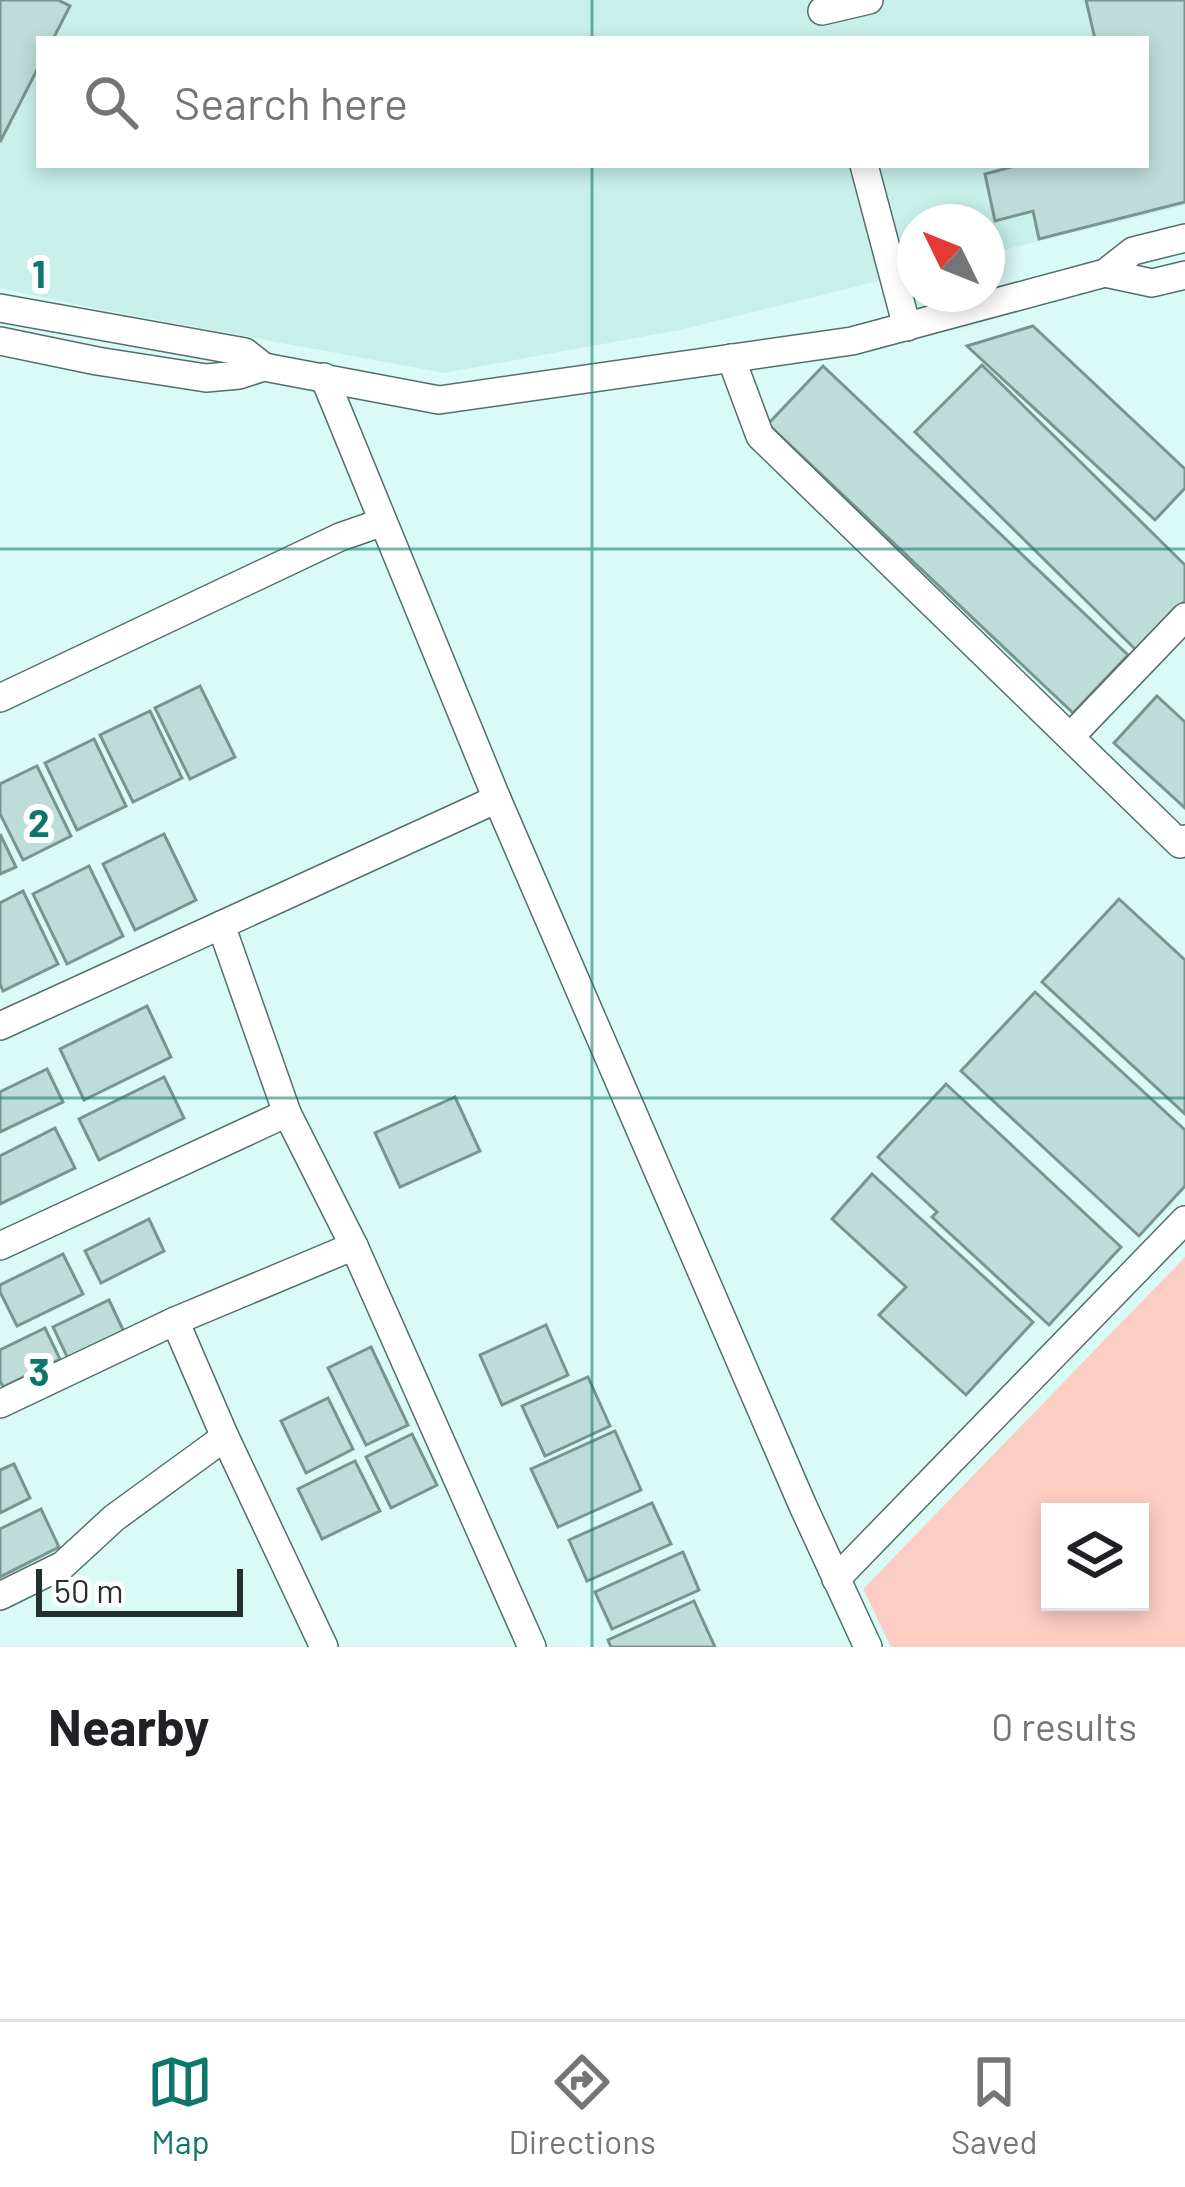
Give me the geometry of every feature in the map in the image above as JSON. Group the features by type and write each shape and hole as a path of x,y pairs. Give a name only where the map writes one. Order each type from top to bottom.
{"street":[{"path":"829,36 821,5 869,0"},
{"path":"864,168 907,326"},
{"path":"0,341 206,378 263,367 439,400 852,341 1105,273 1132,251 1185,238"},
{"path":"1105,273 1152,283 1185,275"},
{"path":"0,308 245,352 263,367"},
{"path":"731,358 760,436 1180,844 1185,838"},
{"path":"324,377 497,799 868,1647"},
{"path":"0,698 340,537 383,522"},
{"path":"1070,737 1185,616"},
{"path":"0,1026 497,799"},
{"path":"221,925 287,1113 355,1246 532,1647"},
{"path":"0,1246 287,1113"},
{"path":"836,1579 1185,1220"},
{"path":"0,1404 175,1321 355,1246"},
{"path":"175,1321 324,1647"},
{"path":"0,1596 63,1564 114,1518 225,1437"}],"shaded area":[{"path":"0,0 1185,0 1185,205 1005,250 1005,204 897,204 897,276 680,330 444,373 0,288"},
{"path":"1185,1257 1185,1647 891,1647 863,1589"}],"building":[{"path":"0,0 58,0 70,6 55,36 36,36 36,72 0,142"},
{"path":"1086,0 1185,0 1185,202 1039,239 1033,211 1005,218 1005,204 991,204 985,174 1008,168 1149,168 1149,36 1094,36"},
{"path":"1033,326 1185,469 1185,488 1155,520 967,346"},
{"path":"982,365 1185,565 1185,601 1136,650 915,432"},
{"path":"823,366 1128,655 1073,713 768,424"},
{"path":"200,686 235,757 190,779 155,708"},
{"path":"1157,696 1185,722 1185,808 1114,743"},
{"path":"150,711 182,778 133,802 100,735"},
{"path":"94,739 126,806 77,830 45,763"},
{"path":"37,766 71,836 23,860 0,814 0,784"},
{"path":"0,834 16,867 0,874"},
{"path":"164,834 196,900 135,930 103,864"},
{"path":"89,866 123,936 67,964 33,894"},
{"path":"23,891 58,964 3,991 0,903"},
{"path":"1119,899 1185,960 1185,1114 1042,982"},
{"path":"1035,992 1185,1130 1185,1186 1139,1236 961,1071"},
{"path":"147,1006 171,1057 84,1100 60,1049"},
{"path":"47,1069 63,1102 0,1132 0,1092"},
{"path":"164,1077 184,1118 99,1160 79,1119"},
{"path":"946,1084 1121,1247 1049,1325 932,1217 937,1212 878,1157"},
{"path":"455,1097 480,1151 400,1187 375,1133"},
{"path":"55,1128 75,1168 0,1204 0,1156"},
{"path":"872,1174 1033,1322 966,1395 879,1315 906,1287 832,1219"},
{"path":"149,1219 164,1251 101,1283 85,1251"},
{"path":"63,1254 83,1294 17,1326 0,1285"},
{"path":"109,1300 126,1336 70,1363 53,1327"},
{"path":"546,1325 568,1375 502,1405 480,1355"},
{"path":"45,1328 60,1359 3,1387 0,1350"},
{"path":"371,1347 408,1425 366,1445 328,1368"},
{"path":"588,1377 610,1426 545,1456 522,1406"},
{"path":"328,1398 353,1449 306,1473 281,1421"},
{"path":"615,1431 641,1490 558,1527 531,1469"},
{"path":"412,1434 437,1485 391,1508 366,1457"},
{"path":"355,1461 380,1511 322,1539 298,1489"},
{"path":"14,1464 30,1498 0,1513 0,1470"},
{"path":"652,1503 671,1544 587,1581 569,1540"},
{"path":"41,1509 59,1547 0,1577 0,1529"},
{"path":"683,1552 699,1590 612,1629 595,1592"},
{"path":"694,1601 715,1647 611,1647 608,1640"}]}
